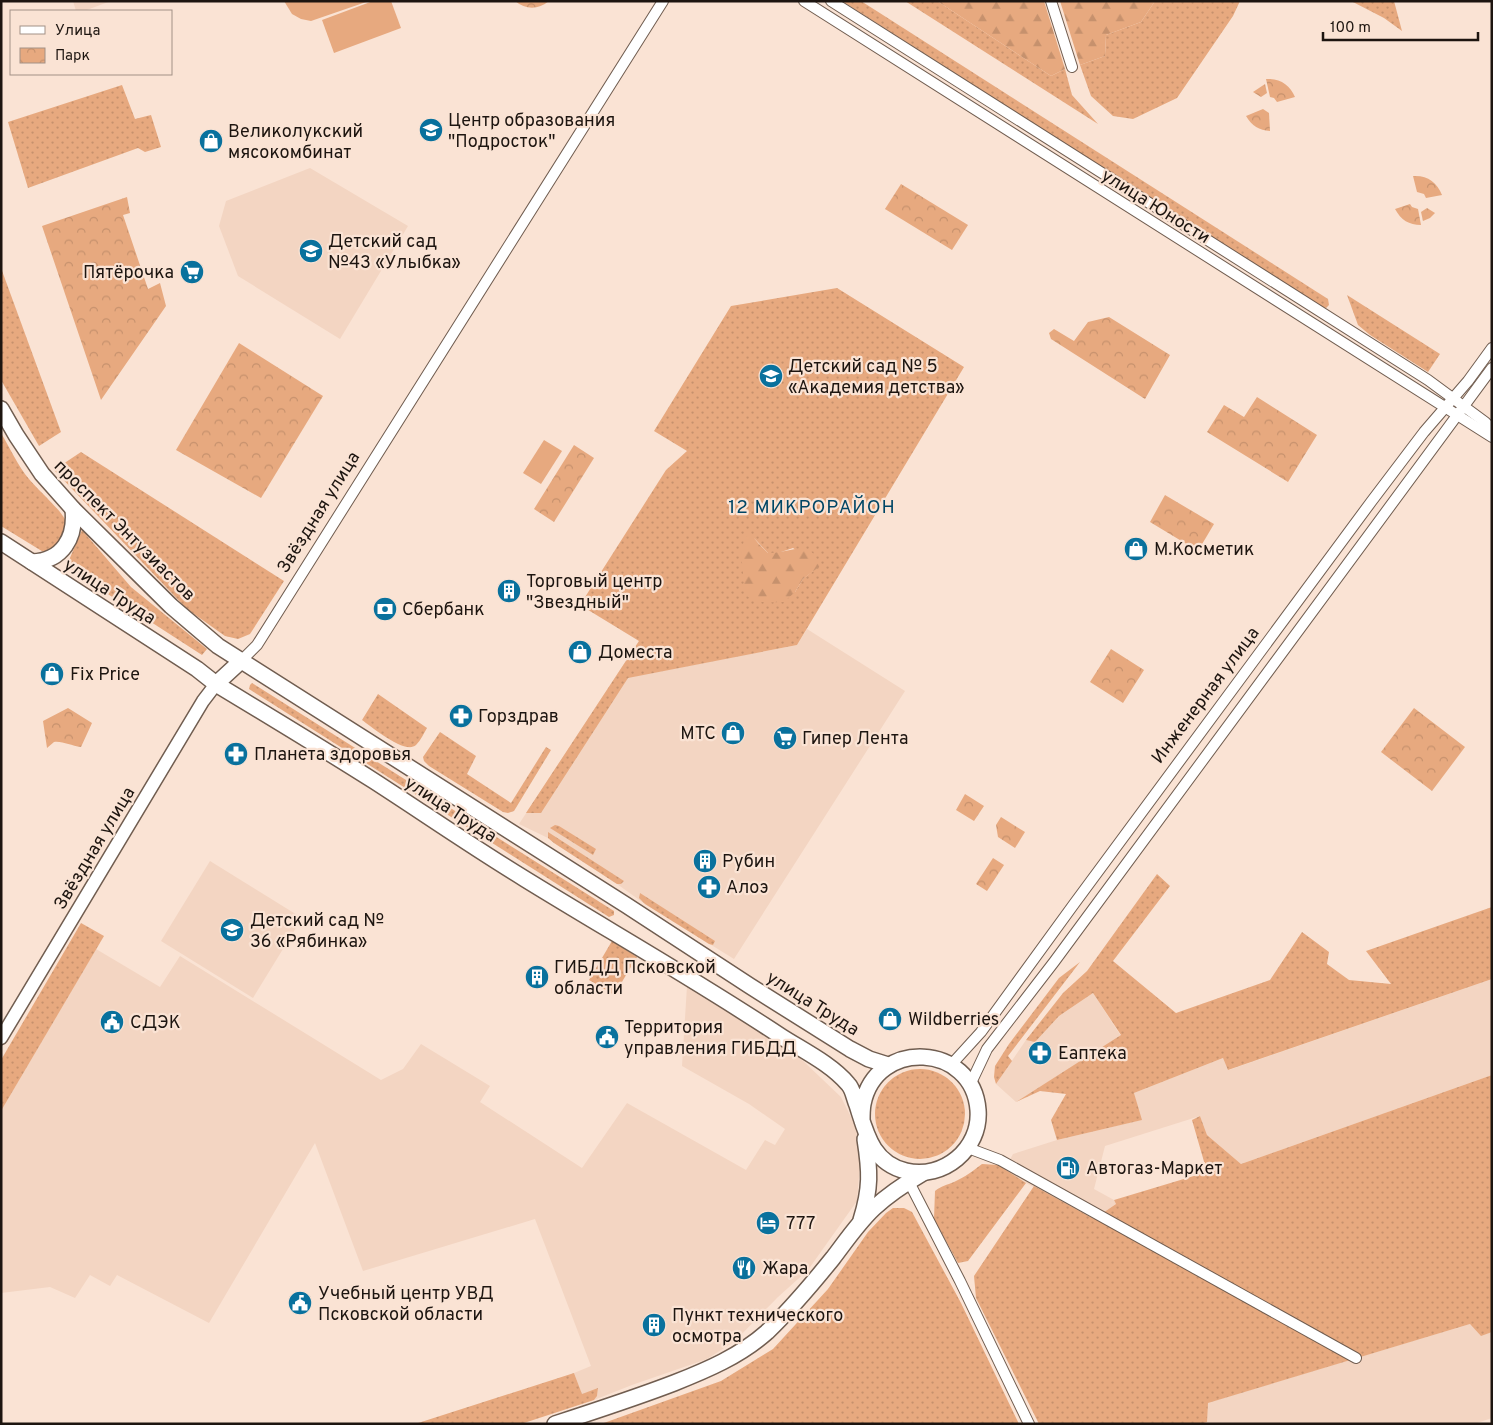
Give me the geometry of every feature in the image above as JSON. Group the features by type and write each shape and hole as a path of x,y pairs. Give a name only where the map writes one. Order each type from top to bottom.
{"main road":[{"name":"проспект Энтузиастов","path":"1,409 42,474 73,509 171,606 218,646 241,661"},
{"path":"32,562 41,562 49,559 67,544 72,535 73,509"},
{"name":"улица Труда","path":"1,542 197,669 216,684 373,780 525,879 724,999 819,1061 850,1086 863,1126"},
{"name":"Звёздная улица","path":"216,684 241,661"},
{"name":"улица Труда","path":"241,661 560,862 758,992 850,1049 888,1066"},
{"path":"555,1424 636,1398 703,1371 736,1355 766,1332 797,1301 875,1206 923,1173 947,1166 959,1158 968,1148 974,1137 978,1125 978,1111 976,1098 970,1085 962,1074 951,1065 939,1059 913,1056 888,1066 876,1076 867,1090 863,1105 863,1126 870,1173 867,1200 861,1221"},
{"path":"863,1126 873,1149 887,1162 904,1171 923,1173"}],"street":[{"name":"Звёздная улица","path":"241,661 257,645 663,1"},
{"name":"улица Юности","path":"804,1 1492,437"},
{"name":"улица Юности","path":"830,1 1428,380 1492,429"},
{"path":"1052,1 1072,67"},
{"name":"Инженерная улица","path":"951,1065 985,1028 1074,904 1371,502 1424,432 1492,348"},
{"name":"Инженерная улица","path":"970,1085 987,1049 1060,954 1492,368"},
{"name":"Звёздная улица","path":"1,1038 216,684"},
{"path":"968,1148 1000,1160 1356,1358"},
{"path":"909,1182 960,1281 1029,1424"}],"shaded area":[{"path":"73,1 111,1 87,10 76,10"},
{"name":"Детский сад №43 «Улыбка»","path":"310,168 408,226 340,339 238,276 219,226 226,201"},
{"path":"807,629 905,691 734,959 645,904 548,838 519,824 639,641 657,672 797,645"},
{"name":"Детский сад № 36 «Рябинка»","path":"210,861 302,918 253,998 161,941"},
{"path":"96,949 160,987 180,956 381,1080 403,1069 421,1044 490,1086 480,1102 582,1168 627,1103 746,1170 765,1140 775,1145 785,1129 749,1104 682,1066 687,986 799,1057 841,1097 857,1129 861,1152 857,1201 808,1270 778,1297 735,1341 707,1359 594,1400 598,1389 582,1394 574,1373 591,1366 535,1219 363,1271 315,1143 209,1323 117,1275 110,1286 90,1275 75,1298 50,1287 1,1293 1,1111"},
{"path":"1492,979 1492,1075 1241,1164 1207,1135 1200,1116 1105,1146 1094,1189 1114,1200 1116,1204 1094,1219 1026,1183 1005,1169 1013,1154 1057,1140 1141,1120 1134,1093 1223,1058 1229,1070"},
{"path":"1093,993 1121,1036 1016,1102 996,1084 1026,1040 1035,1041 1059,1016"},
{"path":"1470,1324 1481,1335 1492,1332 1492,1418 1474,1424 1201,1424 1207,1422 1207,1403"}],"green space":[{"path":"284,1 369,1 311,21 301,19 292,14"},
{"path":"373,1 391,1 401,28 334,53 322,20"},
{"path":"515,1 549,1 541,6 532,8 523,6"},
{"path":"842,1 861,1 1328,299 1329,305 1326,308 1321,307"},
{"path":"905,1 937,1 1051,76 1065,69 1072,95 1098,124"},
{"path":"937,1 1044,1 1065,69 1051,76"},
{"path":"1060,1 1155,1 1141,22 1106,35 1105,56 1080,65"},
{"path":"1155,1 1240,1 1233,16 1177,98 1133,119 1113,116 1091,96 1080,65 1105,56 1106,35 1141,22"},
{"path":"1351,1 1394,1 1402,31 1384,18"},
{"path":"1266,79 1284,83 1295,97 1277,102 1274,98 1270,97"},
{"path":"1265,84 1267,93 1261,97 1253,92"},
{"path":"122,85 135,119 151,115 161,147 145,152 138,148 28,188 8,122"},
{"path":"1263,109 1269,113 1270,131 1256,127 1246,116"},
{"path":"1413,176 1431,180 1442,195 1426,198 1424,194 1417,192"},
{"path":"901,184 968,225 952,250 885,209"},
{"path":"127,197 130,213 123,215 148,289 160,283 166,306 101,400 42,226"},
{"path":"1410,204 1418,209 1421,225 1406,221 1395,209"},
{"path":"1427,208 1435,213 1423,221 1421,212"},
{"path":"1,268 61,432 39,446 1,380"},
{"path":"837,288 964,367 797,645 628,678 541,813 526,813 639,641 580,605 666,470 687,451 654,431 731,306","holes":["754,538 768,553 778,553 793,548 819,566 803,579 795,592"]},
{"path":"1347,295 1440,354 1428,372 1370,335 1358,325"},
{"path":"1109,317 1170,355 1145,399 1051,339 1049,333 1054,329 1074,341 1088,322"},
{"path":"239,343 323,396 261,498 176,450"},
{"path":"1257,397 1317,435 1288,482 1207,432 1224,405 1244,417"},
{"path":"1,433 25,474 60,511 65,520 66,531 62,540 45,553 1,526"},
{"path":"544,440 562,451 541,484 523,473"},
{"path":"574,445 594,458 554,522 534,509"},
{"path":"81,452 284,581 250,634 238,639 225,636 187,609 54,470"},
{"path":"1165,495 1214,524 1198,551 1150,522"},
{"path":"82,530 131,587 207,649 202,655 66,567"},
{"path":"750,535 768,553 798,549 810,551 816,557 820,566 803,579 795,592 784,602 764,602 749,598 745,594 741,552 745,537"},
{"path":"1111,649 1144,670 1123,703 1090,682"},
{"path":"252,683 614,911 614,915 609,917 249,689"},
{"path":"378,694 427,728 416,745 411,747 397,743 362,720"},
{"path":"68,708 92,723 81,747 54,742 47,748 43,721"},
{"path":"1414,708 1465,747 1432,791 1381,752"},
{"path":"440,732 476,756 467,774 511,803 546,747 551,750 514,811 508,813 503,812 424,761 423,757"},
{"path":"965,794 984,806 974,821 956,810"},
{"path":"1001,817 1025,832 1015,848 998,837 996,825"},
{"path":"555,825 596,849 593,855 550,828"},
{"path":"548,832 624,881 621,884 617,884 554,843 548,838"},
{"path":"993,858 1004,865 987,891 976,884"},
{"path":"1157,874 1170,886 1113,961 1176,1013 1270,980 1302,932 1329,952 1327,964 1349,980 1391,984 1366,951 1492,907 1492,979 1228,1070 1223,1058 1134,1093 1142,1120 1057,1140 1051,1120 1066,1094 1040,1091 1016,1102 1121,1035 1093,993 1059,1016 1035,1042 1026,1040 1063,993 1087,971"},
{"path":"640,893 715,941 713,945 645,904 639,898"},
{"path":"81,923 104,936 1,1111 1,1060"},
{"path":"612,941 637,957 614,995 589,980"},
{"path":"1080,962 1008,1056 1012,1061 996,1084 994,1077 995,1066 1009,1044 1059,978"},
{"path":"920,1069 937,1072 952,1082 962,1097 965,1114 962,1131 952,1146 937,1156 920,1159 903,1156 888,1146 878,1131 875,1114 878,1097 888,1082 903,1072"},
{"path":"1492,1075 1492,1332 1481,1336 1470,1324 1208,1403 1207,1422 1201,1424 1039,1424 976,1298 974,1276 1034,1186 1094,1219 1116,1204 1114,1200 1207,1172 1192,1120 1200,1116 1207,1135 1241,1164"},
{"path":"982,1164 998,1165 1026,1183 968,1261 958,1263 934,1219 935,1191 962,1178"},
{"path":"893,1208 904,1208 912,1212 961,1303 1019,1424 601,1424 721,1381 773,1349 828,1289 868,1232"},
{"path":"574,1373 582,1394 598,1388 597,1396 594,1400 521,1424 415,1424"}],"place":[{"name":"Центр образования \"Подросток\"","path":"431,130"},
{"name":"Великолукский мясокомбинат","path":"211,141"},
{"name":"Детский сад №43 «Улыбка»","path":"311,251"},
{"name":"Пятёрочка","path":"192,272"},
{"name":"Детский сад № 5 «Академия детства»","path":"771,376"},
{"name":"М.Косметик","path":"1136,549"},
{"name":"Торговый центр \"Звездный\"","path":"509,591"},
{"name":"Сбербанк","path":"385,609"},
{"name":"Доместа","path":"580,652"},
{"name":"Fix Price","path":"52,674"},
{"name":"Горздрав","path":"461,716"},
{"name":"МТС","path":"733,733"},
{"name":"Гипер Лента","path":"785,738"},
{"name":"Планета здоровья","path":"236,754"},
{"name":"Рубин","path":"705,861"},
{"name":"Алоэ","path":"709,887"},
{"name":"Детский сад № 36 «Рябинка»","path":"232,930"},
{"name":"ГИБДД Псковской области","path":"537,977"},
{"name":"Wildberries","path":"890,1019"},
{"name":"СДЭК","path":"112,1022"},
{"name":"Территория управления ГИБДД","path":"607,1037"},
{"name":"Еаптека","path":"1040,1053"},
{"name":"Автогаз-Маркет","path":"1068,1168"},
{"name":"777","path":"768,1223"},
{"name":"Жара","path":"744,1268"},
{"name":"Учебный центр УВД Псковской области","path":"300,1303"},
{"name":"Пункт технического осмотра","path":"654,1325"}],"district":[{"name":"12 МИКРОРАЙОН","path":"812,506"}]}
